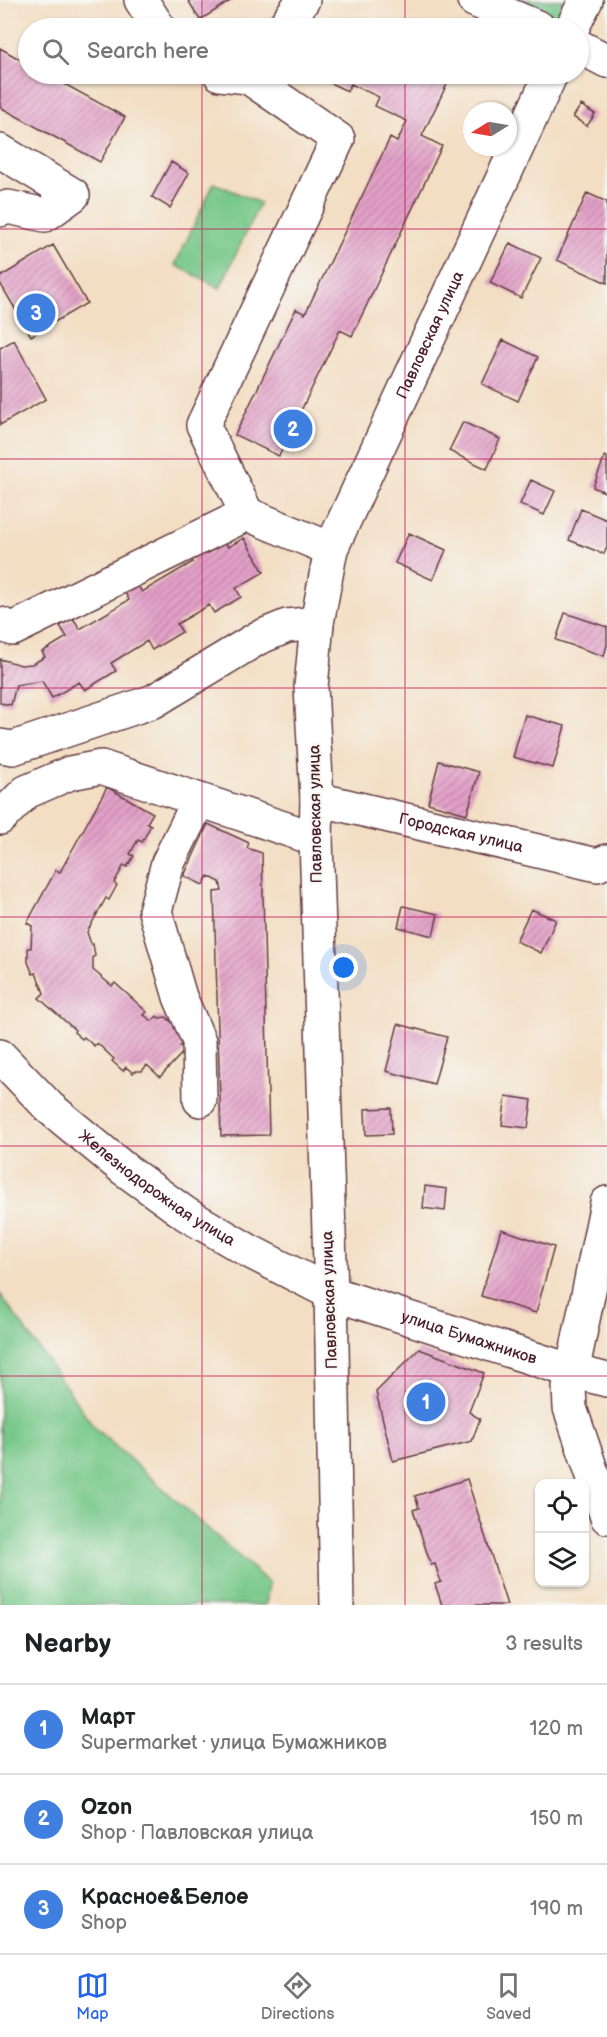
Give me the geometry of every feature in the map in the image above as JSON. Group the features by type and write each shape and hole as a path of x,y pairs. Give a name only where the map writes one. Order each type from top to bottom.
{"street":[{"path":"141,0 153,18"},
{"path":"290,18 303,0"},
{"path":"474,0 516,18"},
{"path":"577,18 586,0"},
{"path":"589,51 607,61"},
{"path":"254,84 338,140 203,424 246,514 331,549"},
{"name":"Павловская улица","path":"337,1605 331,1293 316,839 317,799 311,687 317,623 331,549 546,84"},
{"path":"0,151 73,195 45,215 8,207 0,210"},
{"path":"0,624 13,629 246,514"},
{"path":"4,750 154,701 258,638 287,626 317,623"},
{"path":"0,818 26,792 70,773 101,767 316,839"},
{"name":"Городская улица","path":"317,799 597,865 607,861"},
{"path":"199,800 168,863 155,911 180,997 199,1041 200,1100"},
{"name":"Железнодорожная улица","path":"0,1056 50,1108 124,1169 186,1214 249,1251 331,1293"},
{"path":"607,1203 569,1387 570,1408 607,1518"},
{"name":"улица Бумажников","path":"331,1293 572,1371 607,1380"}],"green space":[{"path":"516,0 564,0 557,17"},
{"path":"214,183 260,203 220,288 175,265"},
{"path":"0,1294 95,1428 269,1583 266,1605 0,1605"}],"building":[{"path":"188,0 232,0 203,18 199,18"},
{"path":"0,48 18,58 18,84 64,84 125,117 100,162 0,107"},
{"path":"333,84 351,84 347,91"},
{"path":"351,84 447,84 422,136 442,146 352,336 340,330 279,456 235,435 296,309 305,314 390,138 397,142 407,121 375,106 379,97"},
{"path":"581,105 595,114 587,126 573,117"},
{"path":"171,162 189,173 170,208 152,197"},
{"path":"587,193 607,202 607,283 557,260"},
{"path":"510,243 541,258 521,298 490,283"},
{"path":"53,245 87,303 31,336 0,283 0,277"},
{"path":"14,340 46,399 0,425 0,348"},
{"path":"503,340 538,357 518,401 482,384"},
{"path":"463,422 500,439 487,469 449,451"},
{"path":"605,456 607,457 607,493 593,487"},
{"path":"531,480 555,491 544,515 520,504"},
{"path":"581,509 607,520 607,547 604,554 569,540"},
{"path":"409,533 446,550 433,580 395,563"},
{"path":"244,538 264,572 236,588 241,597 214,613 209,605 177,624 182,632 152,650 147,641 111,663 116,671 85,690 79,682 52,698 42,681 16,685 11,705 0,703 0,659 21,665 32,664 45,657 42,652 67,637 60,626 73,618 80,629 129,600 123,589 135,582 142,592 193,562 187,551 200,543 206,554 225,543 228,547"},
{"path":"565,613 607,627 607,645 604,656 556,640"},
{"path":"525,715 565,726 553,768 513,757"},
{"path":"439,761 479,772 467,814 428,803"},
{"path":"107,787 153,813 147,823 151,825 142,842 138,840 130,854 134,856 127,867 124,865 114,883 117,885 109,900 106,898 87,932 93,944 95,956 93,957 93,970 112,986 115,983 147,1012 144,1015 152,1021 157,1016 166,1017 183,1032 185,1040 180,1046 185,1050 160,1077 147,1065 142,1071 133,1073 126,1067 123,1071 97,1043 94,1046 84,1037 82,1039 39,998 44,993 36,973 33,974 28,962 32,926 27,923 56,870 60,872"},
{"path":"208,824 249,843 247,848 262,853 269,1135 221,1136 214,892 222,891 220,882 208,876 203,885 184,876"},
{"path":"403,906 438,914 433,936 398,927"},
{"path":"531,909 556,920 541,953 516,941"},
{"path":"398,1024 447,1037 434,1084 386,1071"},
{"path":"506,1096 532,1100 528,1128 502,1125"},
{"path":"391,1108 392,1134 366,1135 365,1109"},
{"path":"425,1186 447,1189 445,1211 423,1208"},
{"path":"501,1229 554,1247 536,1313 481,1296"},
{"path":"419,1349 484,1373 469,1412 480,1419 472,1441 393,1461 376,1392"},
{"path":"467,1479 507,1605 442,1605 435,1584 441,1582 435,1564 431,1565 413,1510 419,1508 415,1496"}],"place":[{"name":"Красное&Белое","path":"36,313"},
{"name":"Ozon","path":"293,429"},
{"name":"Март","path":"426,1402"}]}
